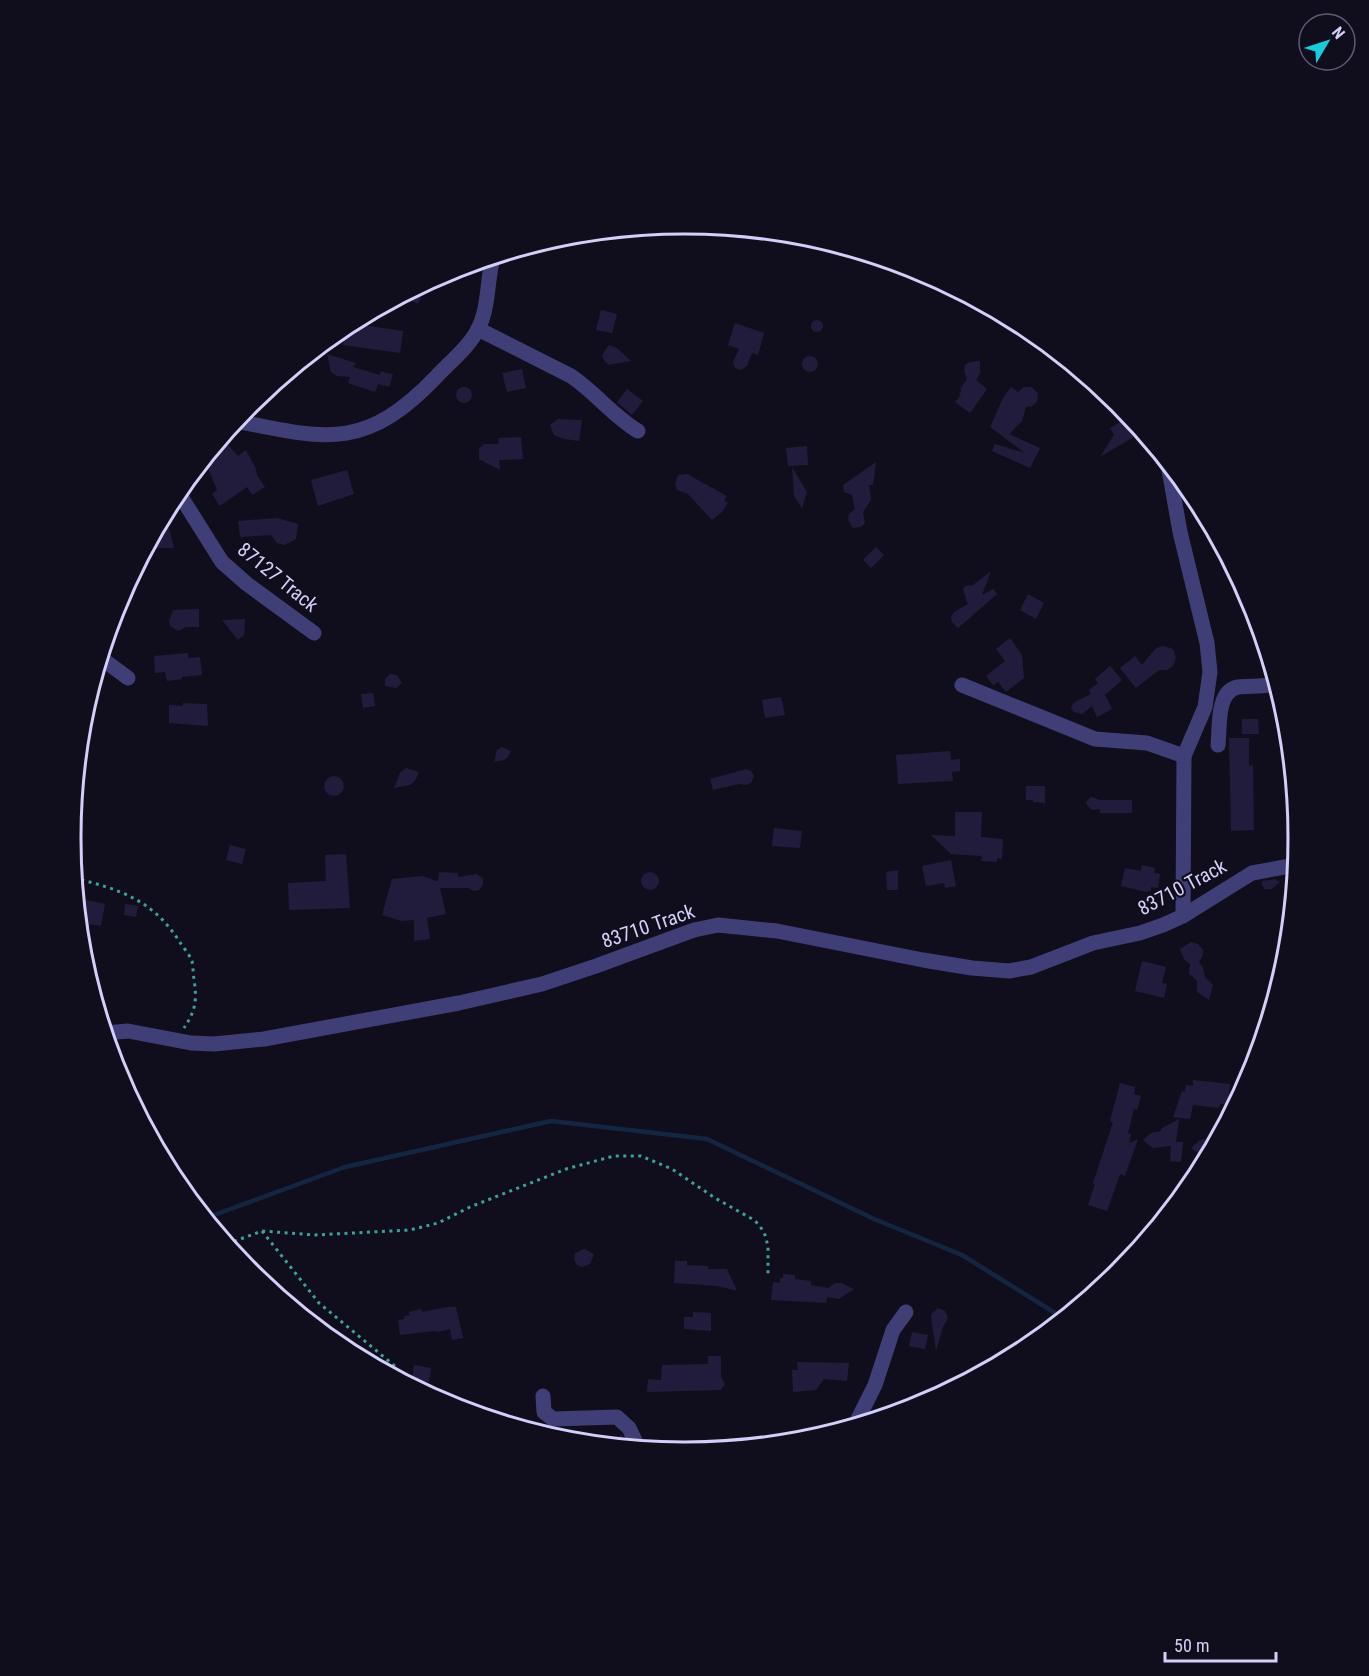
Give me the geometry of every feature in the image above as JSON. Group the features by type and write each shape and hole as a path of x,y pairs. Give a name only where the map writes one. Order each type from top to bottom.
{"street":[{"path":"247,423 328,436 362,430 405,406 444,368 478,329 491,267"},
{"path":"478,329 571,376 626,424 638,431"},
{"path":"1171,482 1180,532 1207,643 1209,672 1205,707 1184,756 1183,916"},
{"name":"87127 Track","path":"184,502 222,562 247,584 314,633"},
{"path":"108,662 128,678"},
{"path":"1218,745 1222,703 1227,694 1236,687 1267,684"},
{"path":"962,685 1095,739 1148,743 1184,756"},
{"name":"83710 Track","path":"113,1032 128,1031 214,1044 264,1039 459,1003 542,984 693,930 718,925 777,931 923,960 1009,971 1031,967 1093,944 1140,933 1183,916 1252,873 1287,866"},
{"path":"860,1415 875,1385 893,1330 906,1312"},
{"path":"543,1396 544,1412 553,1419 618,1417 629,1428 634,1439"}],"path":[{"path":"82,880 117,889 161,916 192,961 197,996 191,1017 177,1039"},
{"path":"236,1241 262,1231 315,1235 410,1230 438,1223 470,1207 566,1169 614,1156 641,1156 672,1169 715,1198 754,1220 765,1235 769,1256 768,1275"},
{"path":"262,1231 319,1303 396,1367"}],"building":[{"path":"422,295 418,304 411,301"},
{"path":"601,310 617,314 612,333 596,330"},
{"path":"819,320 823,326 819,332 815,332 811,324"},
{"path":"735,323 764,333 758,355 752,353 747,366 741,370 735,368 733,362 739,349 728,345"},
{"path":"366,325 403,331 400,353 343,345 344,340"},
{"path":"609,345 617,348 631,361 608,365 602,357"},
{"path":"327,354 356,363 353,367 380,375 381,371 393,375 389,387 378,384 375,392 348,383 350,377 337,376 331,372"},
{"path":"810,356 816,358 818,364 816,370 810,372 804,370 802,364 804,358"},
{"path":"980,361 980,373 976,380 987,389 970,413 955,402 961,395 959,394 962,390 960,389 967,379 964,371 965,365"},
{"path":"522,369 526,388 507,392 502,373"},
{"path":"461,387 467,387 472,395 470,401 461,403 456,398 456,392"},
{"path":"1011,387 1018,392 1024,387 1031,387 1038,393 1037,402 1026,407 1022,421 1009,434 1040,448 1030,468 992,451 995,444 1025,453 990,427 1003,398"},
{"path":"627,389 643,401 632,415 617,402"},
{"path":"558,419 582,420 579,441 554,435 550,425"},
{"path":"1121,422 1135,436 1100,457 1114,435 1110,428"},
{"path":"521,437 523,459 499,460 500,470 479,459 479,449 484,444 499,444 498,438"},
{"path":"227,445 238,456 246,450 265,487 252,495 247,487 220,506 212,494 217,490 208,468"},
{"path":"807,446 808,465 788,466 786,448"},
{"path":"876,462 873,485 869,485 871,500 863,512 865,523 861,527 853,528 848,520 849,514 855,509 852,495 844,492 843,485"},
{"path":"792,467 807,492 802,508 794,496"},
{"path":"347,470 354,494 318,506 311,480"},
{"path":"687,474 727,496 724,500 728,503 712,520 688,494 677,490 675,484 678,475"},
{"path":"277,518 298,524 296,539 284,545 277,543 271,535 240,537 238,521"},
{"path":"167,528 169,528 174,548 155,548"},
{"path":"876,547 884,555 871,568 863,560"},
{"path":"991,571 982,595 993,589 997,594 958,628 952,622 951,617 954,612 968,604 963,590 965,586 973,585"},
{"path":"1028,594 1044,603 1036,619 1020,610"},
{"path":"199,609 199,627 186,627 178,631 170,626 169,621 173,610"},
{"path":"245,619 244,635 238,640 222,620"},
{"path":"1010,638 1022,655 1024,678 1006,692 998,682 993,685 986,676 1005,661 996,649"},
{"path":"1162,646 1174,651 1176,658 1173,666 1167,670 1159,670 1136,688 1120,668 1135,656 1142,665 1155,649"},
{"path":"188,653 188,658 200,657 202,675 167,681 165,672 155,673 154,656"},
{"path":"1110,666 1122,680 1105,695 1112,709 1097,717 1092,706 1082,714 1074,712 1071,708 1073,703 1091,694 1089,690 1098,683 1095,679"},
{"path":"390,674 397,675 402,683 396,688 385,686 385,679"},
{"path":"373,693 375,706 363,708 361,694"},
{"path":"781,697 785,715 765,718 762,700"},
{"path":"183,703 207,704 208,726 169,723 169,705 183,706"},
{"path":"1242,719 1258,719 1259,734 1242,734"},
{"path":"1229,738 1249,738 1249,766 1253,765 1254,830 1231,831"},
{"path":"502,747 511,751 508,757 494,762 497,750"},
{"path":"950,751 951,760 960,759 960,771 952,772 953,781 898,784 896,755"},
{"path":"406,768 419,772 415,781 410,785 394,788 400,773"},
{"path":"746,769 754,776 751,783 713,790 710,779"},
{"path":"334,776 341,779 344,786 341,793 334,796 327,793 324,786 327,779"},
{"path":"1026,786 1045,786 1045,803 1026,800"},
{"path":"1091,797 1100,800 1132,800 1132,813 1100,813 1100,809 1092,810 1086,802"},
{"path":"955,812 982,812 981,837 1003,839 1002,859 997,858 997,862 981,861 982,856 951,854 931,835 955,836"},
{"path":"774,828 802,831 800,848 772,846"},
{"path":"230,845 246,849 242,864 226,860"},
{"path":"346,854 350,908 289,910 288,883 326,881 325,855"},
{"path":"951,860 956,886 945,888 944,883 926,886 922,866"},
{"path":"1142,865 1155,868 1154,873 1160,874 1158,888 1151,887 1151,891 1146,892 1121,886 1125,868 1141,871"},
{"path":"898,870 898,890 887,890 886,872"},
{"path":"439,872 458,873 458,877 477,874 483,879 483,885 479,890 474,891 468,888 440,888 446,914 427,918 430,939 414,941 414,920 401,921 382,915 392,879 423,876 438,881"},
{"path":"646,872 654,872 659,877 657,888 646,890 641,885 641,877"},
{"path":"1275,879 1280,882 1272,889 1265,889 1262,885 1262,881"},
{"path":"84,899 105,904 101,926 90,924 88,930"},
{"path":"125,904 138,906 136,917 124,915"},
{"path":"1191,942 1198,944 1203,950 1199,962 1205,977 1213,985 1209,1000 1197,992 1197,981 1189,973 1190,964 1184,959 1180,949"},
{"path":"1142,961 1166,967 1162,983 1167,984 1164,998 1135,991"},
{"path":"1193,1080 1230,1084 1226,1104 1220,1104 1219,1108 1193,1105 1190,1119 1173,1117 1182,1091 1185,1092 1186,1085 1193,1086"},
{"path":"1120,1083 1135,1087 1134,1094 1141,1096 1137,1110 1134,1109 1128,1133 1131,1134 1129,1143 1138,1139 1125,1176 1120,1174 1107,1211 1088,1205 1113,1122 1110,1121"},
{"path":"1179,1119 1176,1142 1183,1142 1181,1162 1170,1161 1171,1146 1153,1148 1143,1140 1151,1133 1161,1131 1162,1128"},
{"path":"1207,1140 1199,1153 1191,1148 1199,1141"},
{"path":"584,1249 594,1254 590,1264 582,1267 577,1265 574,1259 575,1253"},
{"path":"675,1261 687,1261 687,1265 708,1266 708,1269 727,1269 737,1291 718,1286 674,1283"},
{"path":"783,1274 795,1275 795,1279 811,1281 811,1285 828,1288 835,1283 841,1283 854,1289 839,1299 827,1297 826,1303 771,1300 773,1282 780,1283"},
{"path":"456,1307 463,1338 452,1340 450,1329 400,1335 398,1320 410,1315 409,1312"},
{"path":"938,1308 945,1311 948,1318 936,1351 931,1317"},
{"path":"693,1312 711,1313 711,1331 684,1329 684,1317 693,1317"},
{"path":"912,1332 928,1335 925,1349 909,1346"},
{"path":"708,1356 721,1356 721,1376 725,1384 721,1390 647,1392 648,1379 661,1380 662,1365 708,1364"},
{"path":"797,1362 849,1363 847,1381 824,1379 816,1390 793,1392 792,1370 798,1370"},
{"path":"414,1365 431,1368 429,1382 413,1376"}],"waterway":[{"path":"214,1215 345,1167 551,1121 707,1139 874,1219 962,1255 1056,1314"}]}
